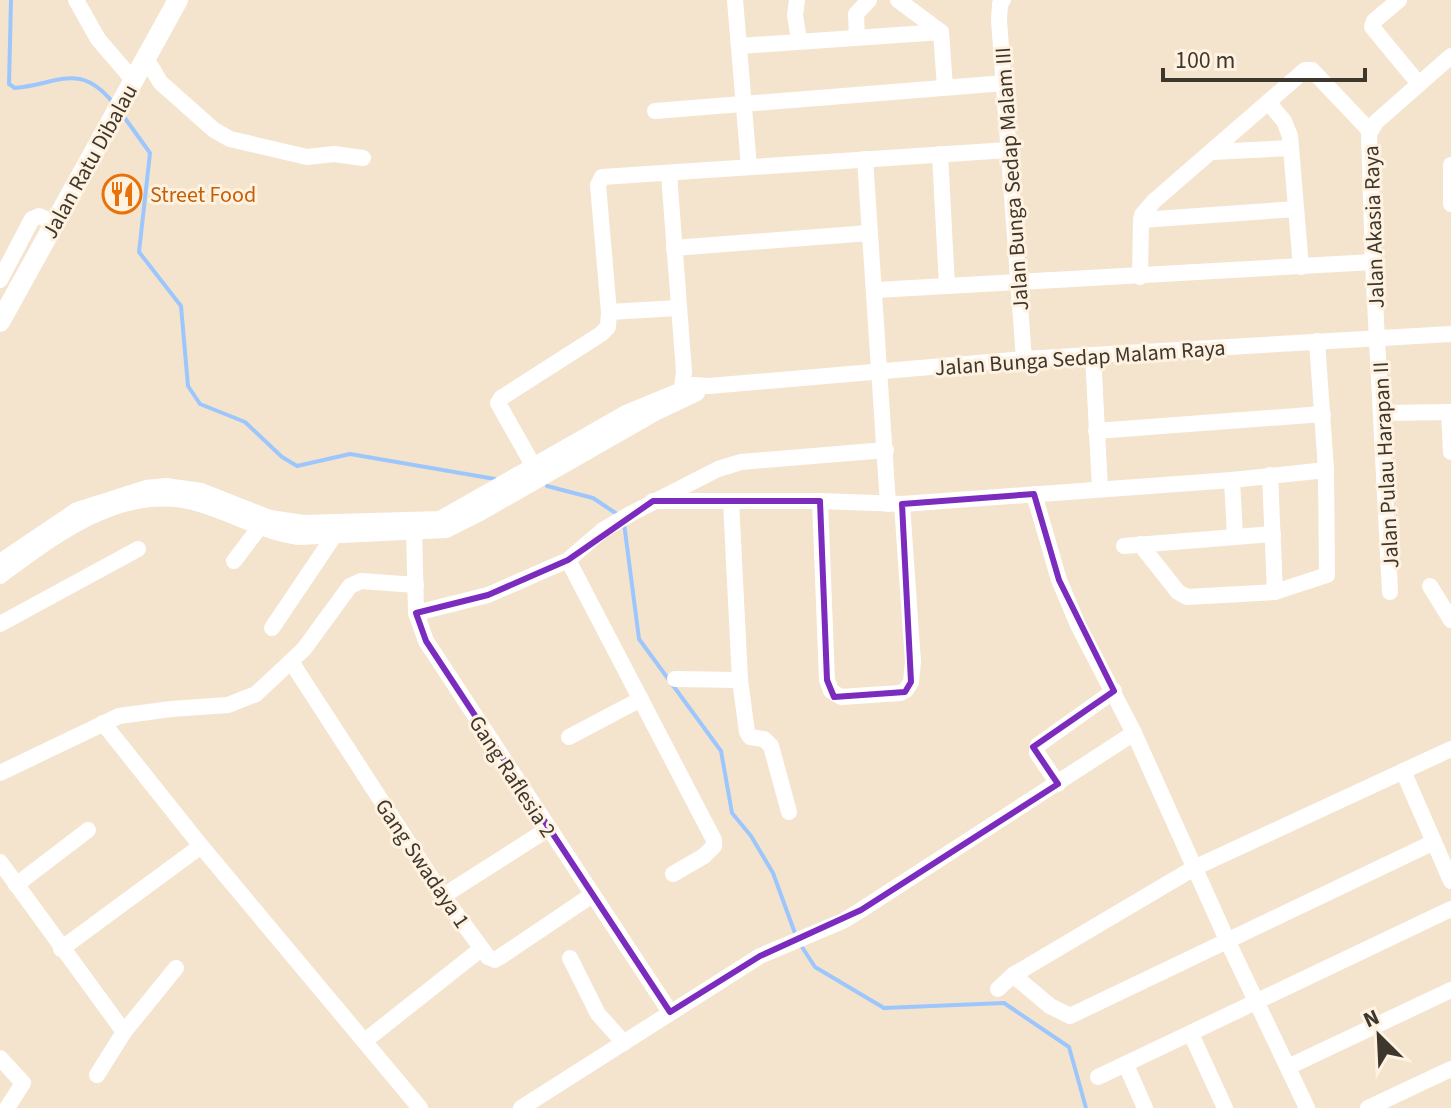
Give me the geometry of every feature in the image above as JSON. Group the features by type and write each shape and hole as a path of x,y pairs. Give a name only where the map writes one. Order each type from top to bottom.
{"main road":[{"name":"Jalan Ratu Dibalau","path":"0,322 178,0"}],"street":[{"path":"76,0 98,39 134,81"},
{"path":"735,0 749,167"},
{"path":"797,0 795,15 799,40"},
{"path":"857,37 856,14 869,0"},
{"path":"898,0 941,32 945,87"},
{"path":"1399,0 1374,21 1372,27 1419,84"},
{"name":"Jalan Bunga Sedap Malam III","path":"1000,1 1024,359"},
{"path":"739,46 941,32"},
{"name":"Jalan Akasia Raya","path":"1378,337 1370,131 1376,122 1451,56"},
{"path":"146,58 160,82 214,130 230,139 307,157 334,154 363,158"},
{"path":"1140,277 1142,215 1154,201 1309,69 1370,131"},
{"path":"655,111 1005,83"},
{"path":"1269,103 1287,126 1301,267"},
{"path":"1212,152 1291,148"},
{"path":"534,472 500,410 499,400 608,327 599,181 606,177 1008,150"},
{"path":"940,154 947,286"},
{"path":"820,501 827,680 831,691 841,697 900,693 911,682 911,608 886,450 865,159"},
{"path":"1451,165 1451,204"},
{"path":"669,174 678,308 691,388"},
{"path":"1141,220 1296,209"},
{"path":"0,280 32,219 39,216 55,223"},
{"path":"674,248 869,233"},
{"path":"876,290 1373,262"},
{"path":"609,312 678,308"},
{"name":"Jalan Bunga Sedap Malam Raya","path":"0,576 60,532 107,510 162,497 182,499 259,528 298,537 414,527 440,519 534,472 626,413 691,388 1024,359 1451,334"},
{"name":"Jalan Pulau Harapan II","path":"1378,337 1390,592"},
{"path":"1273,534 1132,545 1178,592 1187,597 1275,592 1327,575 1326,470 1317,341"},
{"path":"1093,355 1100,489"},
{"path":"1382,413 1450,412 1451,452"},
{"path":"1096,431 1323,414"},
{"path":"416,613 488,595 568,560 603,530 632,513 732,464 886,450"},
{"path":"653,501 895,504 1232,480 1326,470"},
{"name":"Jalan Bunga Sedap Malam Raya","path":"0,562 77,510 146,488 166,486 201,491 284,521 456,526 519,491 534,472"},
{"path":"1270,475 1275,592"},
{"path":"1232,480 1235,537"},
{"path":"1034,494 1059,580 1078,625 1134,733 1307,1108"},
{"path":"731,501 740,680 747,732 750,737 764,739 771,746 789,812"},
{"name":"Gang Raflesia 2","path":"414,527 417,623 426,641 670,1012"},
{"path":"234,561 259,528"},
{"path":"272,628 334,536"},
{"path":"0,624 138,549"},
{"path":"568,560 714,840 714,846 704,856 673,874"},
{"path":"0,773 103,723 133,713 228,705 256,694 292,663 346,590 355,583 416,585"},
{"path":"1430,586 1451,620"},
{"name":"Gang Swadaya 1","path":"292,663 443,896 488,957 495,960 592,895"},
{"path":"675,679 740,680"},
{"path":"1058,784 1037,753 1038,745 1114,691"},
{"path":"569,737 641,699"},
{"path":"103,723 201,846 420,1108"},
{"path":"521,1108 778,947 861,910 1134,733"},
{"path":"998,989 1013,975 1194,868 1451,749"},
{"path":"1403,771 1451,881"},
{"path":"443,896 548,829"},
{"path":"16,885 88,830"},
{"path":"1013,975 1050,1006 1070,1016 1434,842"},
{"path":"61,949 201,846"},
{"path":"0,862 124,1032"},
{"path":"1098,1077 1451,909"},
{"path":"366,1040 481,949"},
{"path":"570,958 598,1014 624,1043"},
{"path":"97,1075 124,1032 176,968"},
{"path":"1288,1067 1451,990"},
{"path":"1191,1034 1225,1108"},
{"path":"0,1058 23,1083 7,1108"},
{"path":"1126,1065 1145,1108"},
{"path":"1368,1108 1386,1104 1451,1069"}],"highlighted area":[{"path":"1034,494 1059,580 1114,691 1033,747 1058,784 861,910 760,956 670,1012 426,641 416,613 488,595 568,560 653,501 820,501 827,680 834,697 905,692 911,682 902,504"}],"waterway":[{"path":"11,0 9,84 15,88 68,78 79,79 102,91 114,104"},
{"path":"122,114 150,153 139,252 181,306 188,386 200,404 245,422 282,457 297,466 350,454 495,479"},
{"path":"547,486 593,498 620,516"},
{"path":"624,523 639,639 721,751 732,813 751,836 773,873 796,936"},
{"path":"800,944 815,967 884,1008 1004,1003 1069,1047 1086,1108"}],"place":[{"name":"Street Food","path":"122,194"}]}
